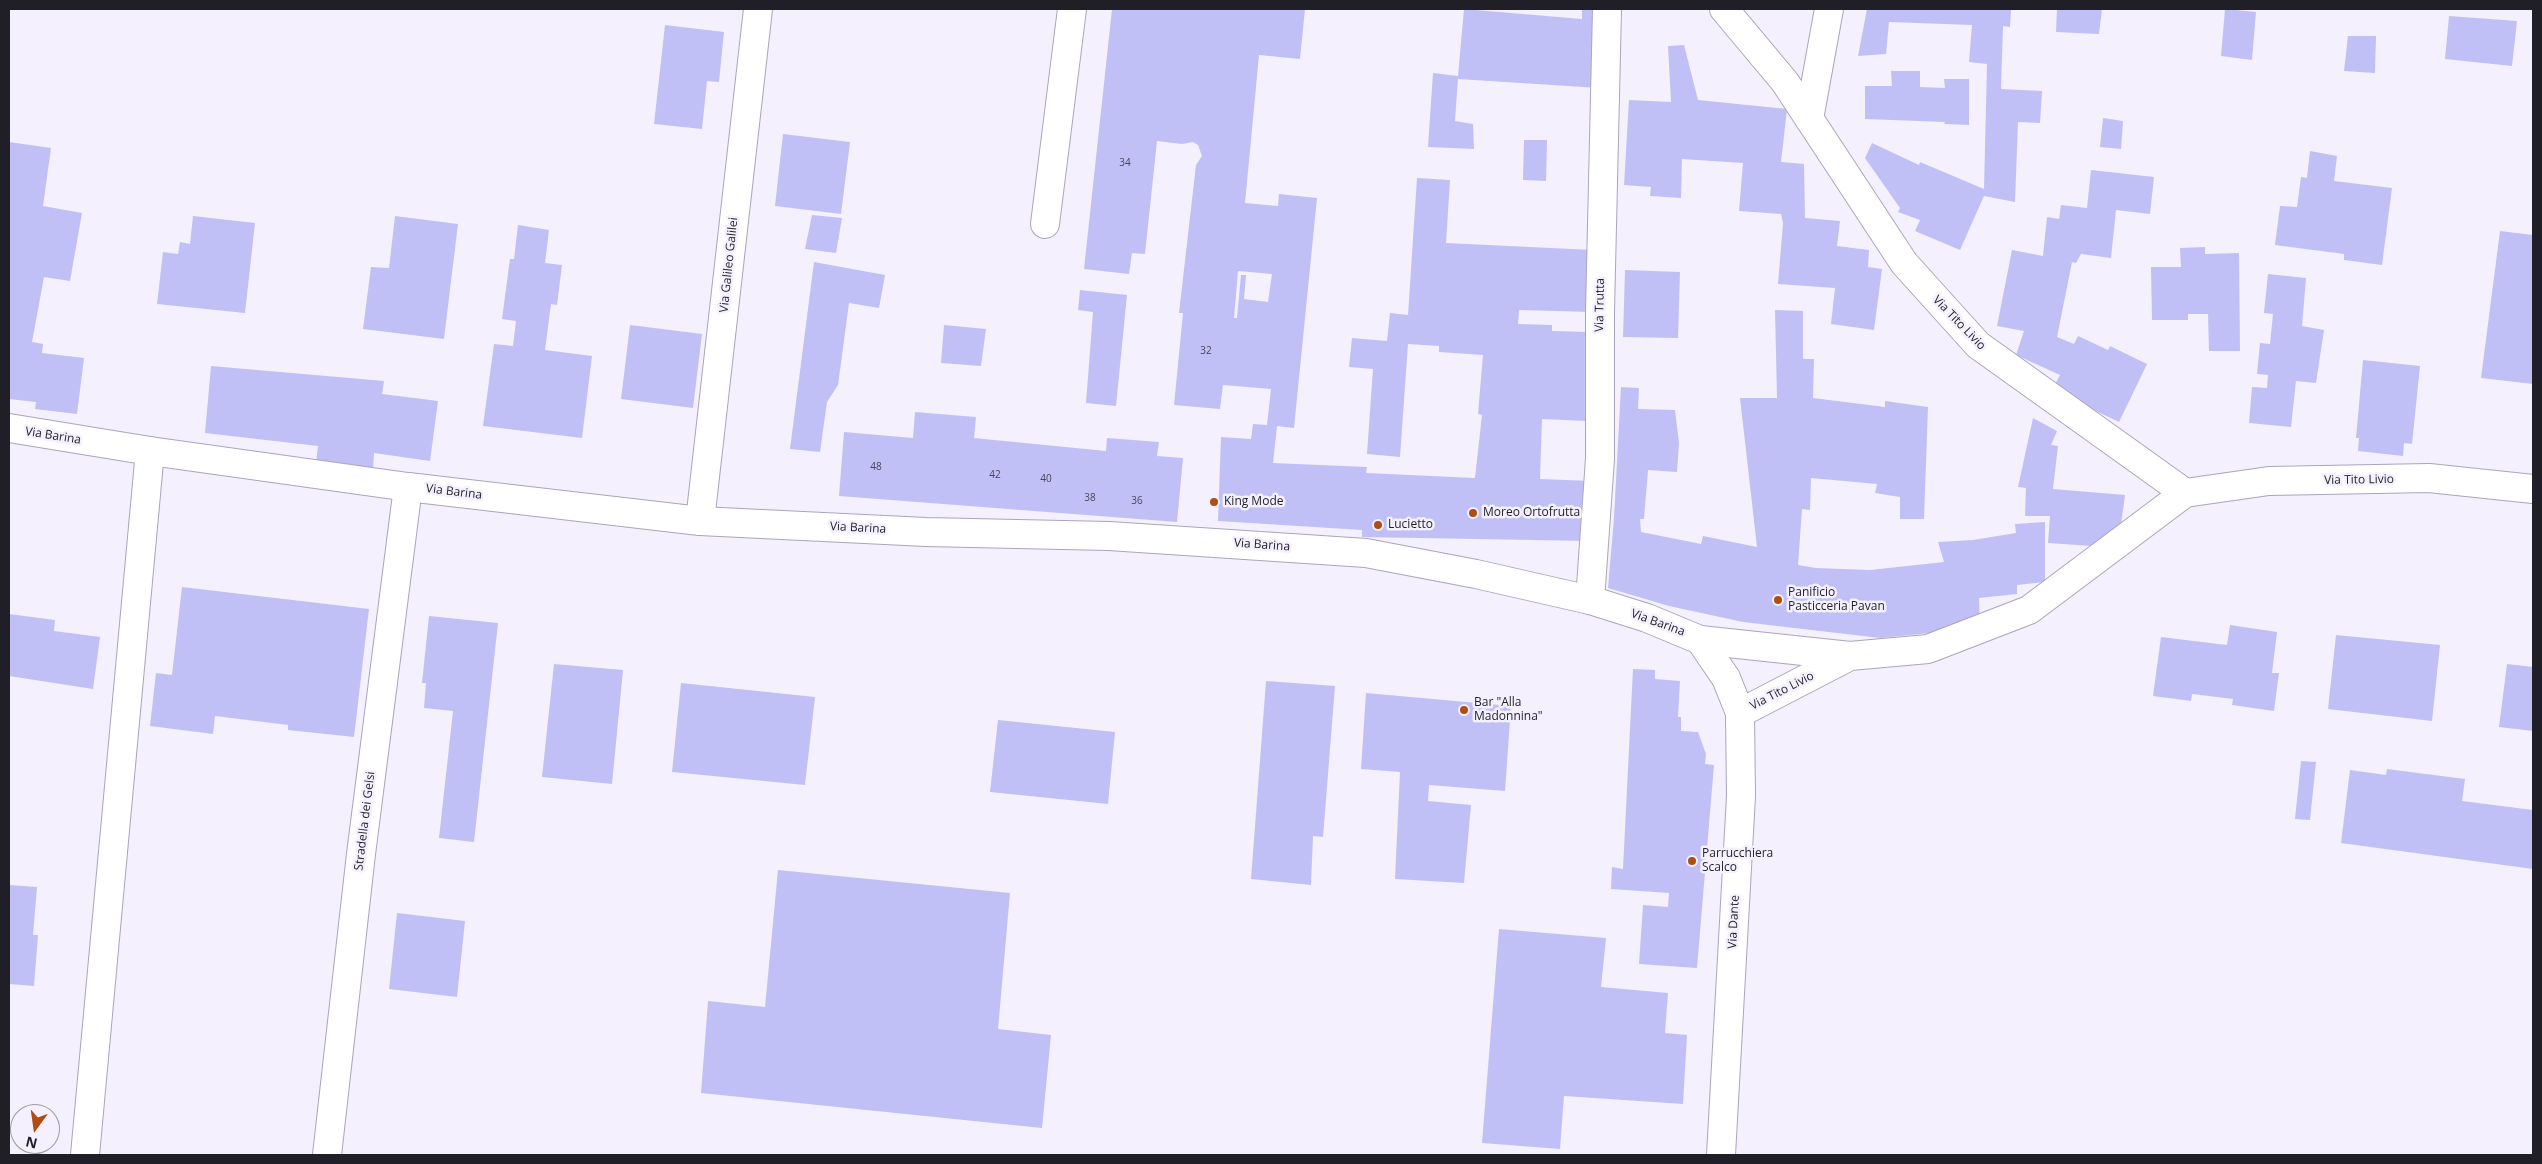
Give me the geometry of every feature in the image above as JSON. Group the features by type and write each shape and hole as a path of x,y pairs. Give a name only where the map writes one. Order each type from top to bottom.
{"street":[{"name":"Via Galileo Galilei","path":"700,520 758,9"},
{"path":"1045,224 1072,9"},
{"name":"Via Trutta","path":"1590,600 1600,459 1600,312 1607,9"},
{"name":"Via Tito Livio","path":"1724,9 1785,82 1904,263 1978,345 2185,493"},
{"path":"1809,119 1829,9"},
{"name":"Via Barina","path":"9,428 150,451 408,487 700,520 926,532 1109,536 1366,553 1476,574 1590,600 1647,618 1700,640"},
{"path":"85,1155 150,451"},
{"name":"Via Tito Livio","path":"1700,640 1850,656 1928,649 2028,610 2185,493 2269,481 2429,478 2533,489"},
{"name":"Stradella dei Gelsi","path":"327,1155 361,854 408,487"},
{"name":"Via Dante","path":"1700,640 1726,678 1740,713 1741,796 1721,1155"},
{"name":"Via Tito Livio","path":"1740,713 1850,656"}],"building":[{"path":"1112,9 1305,9 1300,59 1259,55 1245,203 1278,206 1279,194 1317,198 1294,428 1277,426 1273,463 1367,467 1366,473 1475,478 1482,415 1478,414 1483,355 1439,352 1439,346 1408,344 1400,457 1367,454 1373,369 1349,367 1352,338 1387,341 1390,313 1408,315 1417,178 1450,180 1446,243 1593,250 1592,312 1519,310 1518,324 1552,325 1552,331 1589,332 1586,421 1542,419 1540,479 1592,481 1589,541 1362,537 1362,530 1218,521 1221,437 1251,439 1253,424 1267,425 1271,389 1223,385 1220,409 1174,405 1183,313 1179,313 1196,165 1202,156 1198,145 1193,142 1182,144 1157,141 1145,254 1132,253 1129,274 1084,269","holes":["1238,271 1272,274 1268,302 1244,299 1246,275 1241,275 1237,318 1234,318"]},
{"path":"1464,9 1582,19 1582,9 1604,9 1599,88 1458,79 1455,121 1473,124 1474,149 1428,147 1433,73 1458,76"},
{"path":"1867,9 2011,9 2010,27 2003,26 2001,89 2042,91 2040,123 2018,122 2015,202 1984,196 1960,250 1915,231 1920,220 1898,212 1900,208 1865,158 1872,143 1919,165 1920,162 1984,189 1987,64 1969,62 1972,25 1889,22 1886,54 1858,56"},
{"path":"2057,9 2102,9 2099,34 2056,32"},
{"path":"2225,9 2256,12 2252,60 2221,56"},
{"path":"2449,16 2517,21 2512,66 2445,59"},
{"path":"665,25 724,32 719,82 707,81 702,129 654,124"},
{"path":"2348,36 2376,36 2375,73 2344,71"},
{"path":"1684,45 1698,100 1787,109 1781,162 1804,164 1805,218 1840,221 1837,246 1869,250 1868,267 1882,269 1874,330 1831,324 1835,288 1778,284 1783,223 1781,214 1739,211 1743,163 1682,159 1681,198 1650,196 1651,187 1624,185 1629,100 1671,102 1668,46"},
{"path":"1891,71 1920,71 1920,87 1945,88 1944,79 1969,79 1969,125 1944,124 1945,122 1865,119 1865,86 1892,86"},
{"path":"2103,118 2123,121 2121,149 2100,147"},
{"path":"783,134 850,142 841,214 775,206"},
{"path":"1524,140 1547,140 1546,181 1523,180"},
{"path":"9,142 51,148 43,206 82,213 70,281 44,277 32,342 43,344 42,353 84,358 77,414 35,409 36,402 9,399"},
{"path":"2310,151 2337,156 2334,181 2392,188 2382,265 2344,260 2344,254 2275,245 2280,206 2297,207 2301,177 2307,178"},
{"path":"2091,170 2154,177 2150,214 2116,210 2111,258 2081,254 2076,263 2072,262 2057,337 2074,344 2078,336 2108,350 2110,346 2147,364 2119,422 2052,390 2060,375 2016,355 2024,331 1997,326 2012,250 2043,256 2047,217 2059,219 2061,205 2087,208"},
{"path":"812,215 842,218 836,253 805,249"},
{"path":"193,216 255,223 245,313 157,304 163,252 178,254 180,242 190,244"},
{"path":"395,216 458,224 444,339 363,329 371,267 389,268"},
{"path":"518,225 549,230 545,263 562,265 557,305 551,304 545,350 592,356 582,438 483,426 494,344 513,346 516,321 502,319 510,259 514,259"},
{"path":"2500,231 2533,235 2533,384 2481,378"},
{"path":"2205,247 2205,254 2239,253 2240,351 2209,351 2208,314 2188,314 2188,320 2152,320 2151,267 2181,267 2180,248"},
{"path":"814,262 885,275 879,308 849,303 838,385 827,402 820,452 790,449"},
{"path":"1625,270 1680,272 1678,338 1623,337"},
{"path":"2268,274 2306,278 2302,326 2324,330 2316,383 2296,381 2291,427 2249,423 2252,387 2267,388 2268,375 2257,374 2260,343 2270,344 2273,314 2264,313"},
{"path":"1080,290 1127,295 1116,406 1086,403 1093,312 1078,310"},
{"path":"1775,310 1803,311 1803,359 1814,359 1813,398 1885,407 1885,401 1928,407 1924,519 1900,519 1900,497 1875,493 1877,484 1811,478 1810,510 1802,509 1798,565 1816,568 1870,570 1944,562 1938,542 1973,540 2016,533 2015,524 2045,522 2045,582 2017,585 2017,594 1979,598 1980,628 1880,638 1743,622 1669,606 1608,588 1621,387 1639,388 1638,409 1675,410 1679,443 1677,472 1648,470 1644,519 1640,519 1641,532 1701,544 1703,536 1757,547 1740,398 1777,398"},
{"path":"630,325 702,334 693,408 621,399"},
{"path":"944,325 986,329 981,366 941,363"},
{"path":"2363,360 2420,366 2412,444 2404,443 2403,456 2358,451 2359,438 2356,438"},
{"path":"211,366 384,381 382,394 438,401 430,461 374,453 373,470 316,463 318,446 205,433"},
{"path":"915,412 976,417 974,438 1106,451 1107,438 1159,442 1157,456 1183,458 1177,522 839,496 844,432 913,438"},
{"path":"2033,418 2057,431 2051,445 2058,446 2053,489 2125,495 2121,524 2092,546 2048,543 2050,516 2025,516 2026,488 2018,487"},
{"path":"182,587 369,609 354,737 288,730 288,725 215,716 213,734 150,726 156,673 172,675"},
{"path":"9,614 55,620 54,631 100,637 93,689 9,676"},
{"path":"429,616 498,623 474,842 439,838 453,711 424,708 426,683 422,683"},
{"path":"2230,625 2277,632 2272,673 2279,673 2274,711 2232,705 2233,699 2192,694 2191,701 2153,696 2161,637 2227,645"},
{"path":"2336,635 2440,645 2432,721 2328,709"},
{"path":"554,664 623,670 612,784 542,777"},
{"path":"2507,664 2533,667 2533,731 2499,727"},
{"path":"1633,669 1655,670 1655,679 1680,681 1678,717 1681,717 1681,731 1698,732 1706,754 1705,764 1714,765 1697,968 1639,964 1643,905 1668,907 1669,893 1611,889 1612,867 1623,869"},
{"path":"1266,681 1335,686 1323,837 1313,836 1311,885 1251,879"},
{"path":"681,683 815,697 805,785 672,772"},
{"path":"1366,693 1511,706 1505,791 1429,785 1428,801 1471,805 1464,883 1395,879 1400,772 1361,769"},
{"path":"998,720 1115,732 1108,804 990,792"},
{"path":"2301,761 2316,762 2310,820 2295,819"},
{"path":"2387,769 2465,779 2462,801 2533,810 2533,869 2341,843 2350,770 2386,775"},
{"path":"778,870 1010,893 998,1029 1051,1035 1042,1128 701,1093 708,1001 765,1007"},
{"path":"9,885 37,887 33,935 38,935 34,986 9,984"},
{"path":"397,913 465,921 457,997 389,989"},
{"path":"1499,929 1606,938 1601,987 1668,993 1665,1033 1687,1035 1683,1104 1564,1096 1560,1149 1482,1143"}],"place":[{"name":"King Mode","path":"1214,502"},
{"name":"Moreo Ortofrutta","path":"1473,513"},
{"name":"Lucietto","path":"1378,525"},
{"name":"Panificio Pasticceria Pavan","path":"1778,600"},
{"name":"Bar \"Alla Madonnina\"","path":"1464,710"},
{"name":"Parrucchiera Scalco","path":"1692,861"}]}
